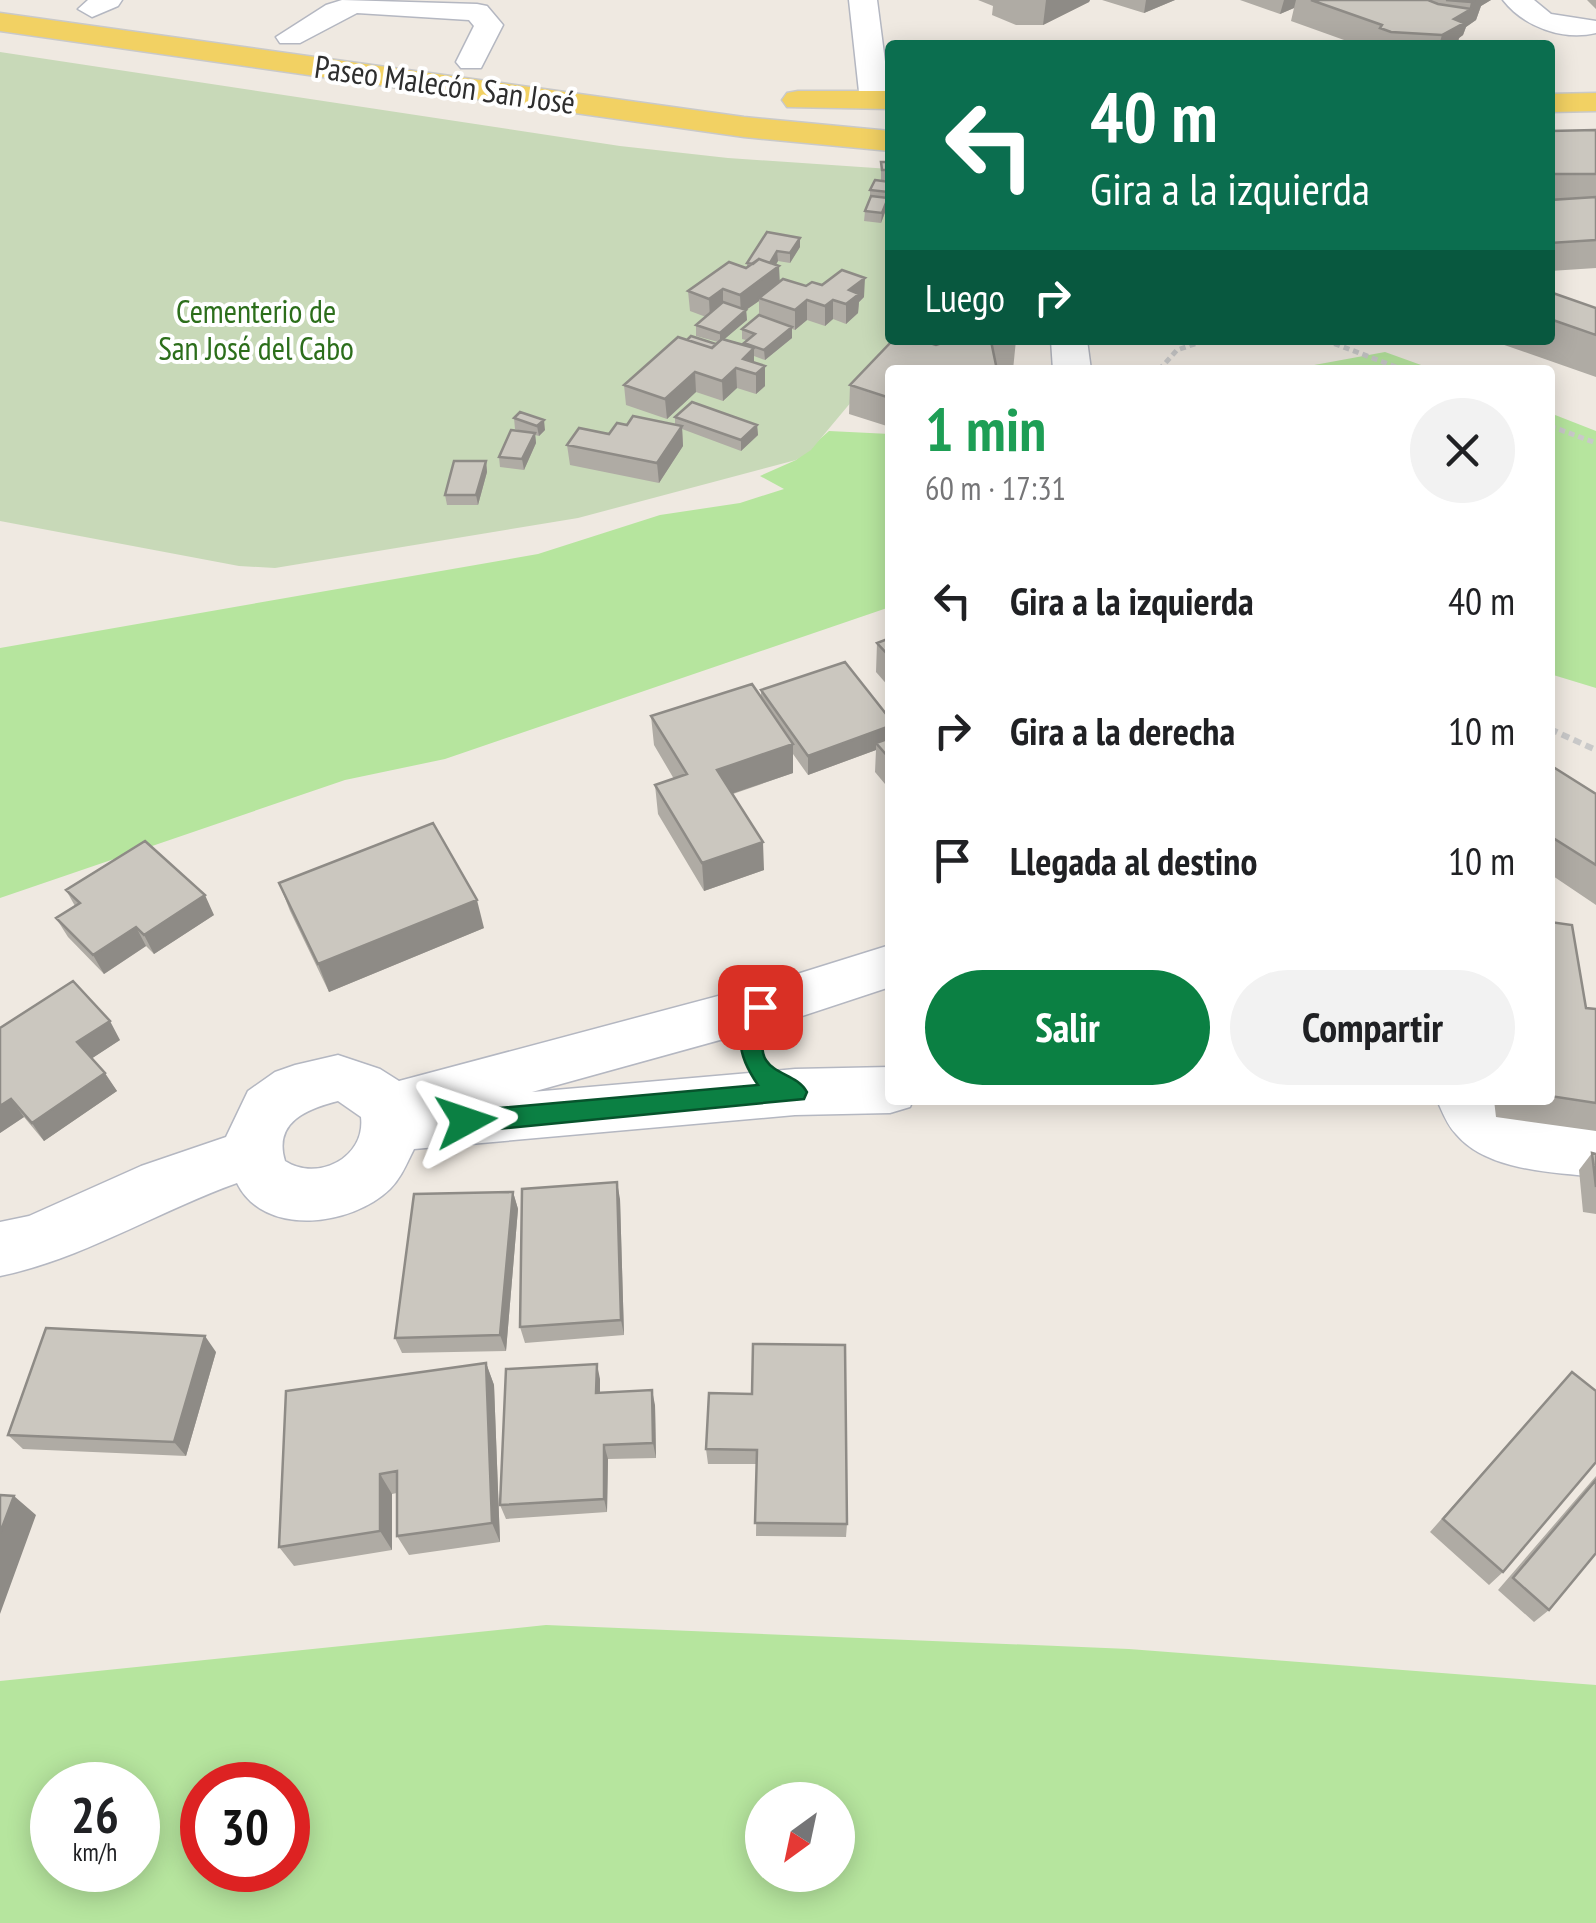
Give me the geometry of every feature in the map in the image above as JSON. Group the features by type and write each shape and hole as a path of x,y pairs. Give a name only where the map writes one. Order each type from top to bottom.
{"main road":[{"name":"Paseo Malecón San José","path":"28,0 100,4 290,37 734,98 882,100"},
{"name":"Paseo Malecón San José","path":"0,22 744,127 885,141"},
{"path":"1555,103 1596,102"},
{"path":"1555,134 1596,132"}],"street":[{"path":"863,0 882,100"},
{"path":"1517,0 1543,21 1591,33"},
{"path":"1568,0 1591,33"},
{"path":"290,37 336,4 483,14 488,30 471,62"},
{"path":"390,1118 885,968"},
{"path":"778,1002 757,1020 750,1045 758,1070 780,1088 795,1092"},
{"path":"338,1078 359,1082 376,1093 390,1118 376,1164 360,1180 318,1196 295,1195 276,1188 262,1176 252,1152 250,1141 258,1121 272,1103 291,1088 314,1080 338,1078"},
{"path":"390,1118 795,1092 885,1090"},
{"path":"1467,1105 1470,1114 1492,1130 1518,1141 1596,1152"},
{"path":"0,1249 36,1242 73,1228 162,1184 252,1152"}],"path":[{"path":"1164,365 1177,350 1192,345"},
{"path":"1338,345 1391,365"},
{"path":"1555,428 1596,443"},
{"path":"1555,731 1596,750"}],"green space":[{"name":"Cementerio de San José del Cabo","path":"0,52 620,146 885,169 885,345 899,345 811,450 796,460 578,518 275,568 239,566 0,521"},
{"path":"1385,352 1421,365 1314,365"},
{"path":"1555,415 1596,431 1596,688 1555,676"},
{"path":"829,431 885,434 885,609 445,759 345,780 0,898 0,648 538,554 660,515 740,503 784,489 760,476 796,460"},
{"path":"546,1625 1129,1649 1596,1685 1596,1923 0,1923 0,1681"}],"building":[{"path":"1311,0 1428,0 1471,9 1454,19 1464,23 1442,35 1391,32 1380,28 1382,25"},
{"path":"1596,130 1596,174 1555,174 1555,131"},
{"path":"875,180 885,181 885,192 870,190"},
{"path":"871,196 885,198 882,213 865,211"},
{"path":"1596,197 1596,240 1555,243 1555,200"},
{"path":"767,232 800,238 790,253 777,251 770,263 759,259 747,263"},
{"path":"759,259 779,266 740,295 723,289 709,299 688,291 729,262 746,268"},
{"path":"842,270 865,278 849,290 859,294 846,304 833,300 825,306 807,300 795,310 759,298 783,279 806,286 812,282 822,285"},
{"path":"1555,294 1596,308 1596,335 1555,321"},
{"path":"723,302 746,310 720,333 696,325"},
{"path":"759,315 792,327 764,350 744,343 755,334 742,329"},
{"path":"691,336 716,344 712,348 687,340"},
{"path":"678,337 712,348 722,339 754,348 743,359 765,366 756,374 736,368 722,381 695,372 665,399 624,385"},
{"path":"888,345 992,345 996,365 885,365 885,396 850,385"},
{"path":"692,402 757,425 741,440 675,417"},
{"path":"520,412 544,420 537,426 514,418"},
{"path":"633,416 682,426 657,463 567,445 579,428 609,434 617,423 627,425"},
{"path":"511,430 535,433 522,459 499,457"},
{"path":"454,461 486,461 476,495 445,495"},
{"path":"845,662 885,713 885,728 808,756 761,690"},
{"path":"752,684 793,744 717,770 763,842 702,863 655,785 687,774 651,716"},
{"path":"1555,768 1596,794 1596,865 1555,839"},
{"path":"433,823 477,900 318,964 279,883"},
{"path":"145,841 205,895 144,935 136,927 93,955 56,918 80,903 66,890"},
{"path":"1555,923 1572,925 1586,1008 1596,1009 1596,1103 1555,1097"},
{"path":"73,981 110,1021 77,1042 105,1073 32,1123 11,1099 0,1106 0,1028"},
{"path":"1592,1153 1596,1154 1596,1187"},
{"path":"617,1182 621,1320 520,1327 522,1189"},
{"path":"513,1192 500,1335 395,1338 414,1194"},
{"path":"46,1328 205,1336 174,1442 8,1435"},
{"path":"753,1344 845,1345 847,1524 755,1523 757,1450 706,1449 709,1393 752,1394"},
{"path":"486,1363 492,1523 397,1536 397,1471 380,1474 380,1531 279,1547 286,1391"},
{"path":"597,1364 596,1393 652,1390 653,1443 604,1445 604,1499 500,1505 506,1369"},
{"path":"1572,1372 1596,1391 1596,1462 1503,1572 1443,1519"},
{"path":"1596,1480 1596,1553 1549,1610 1513,1578"},
{"path":"0,1495 14,1496 0,1533"}],"route":[{"path":"466,1121 795,1092 768,1080 752,1058 751,1032 757,1020 778,1002 760,1007"}]}
